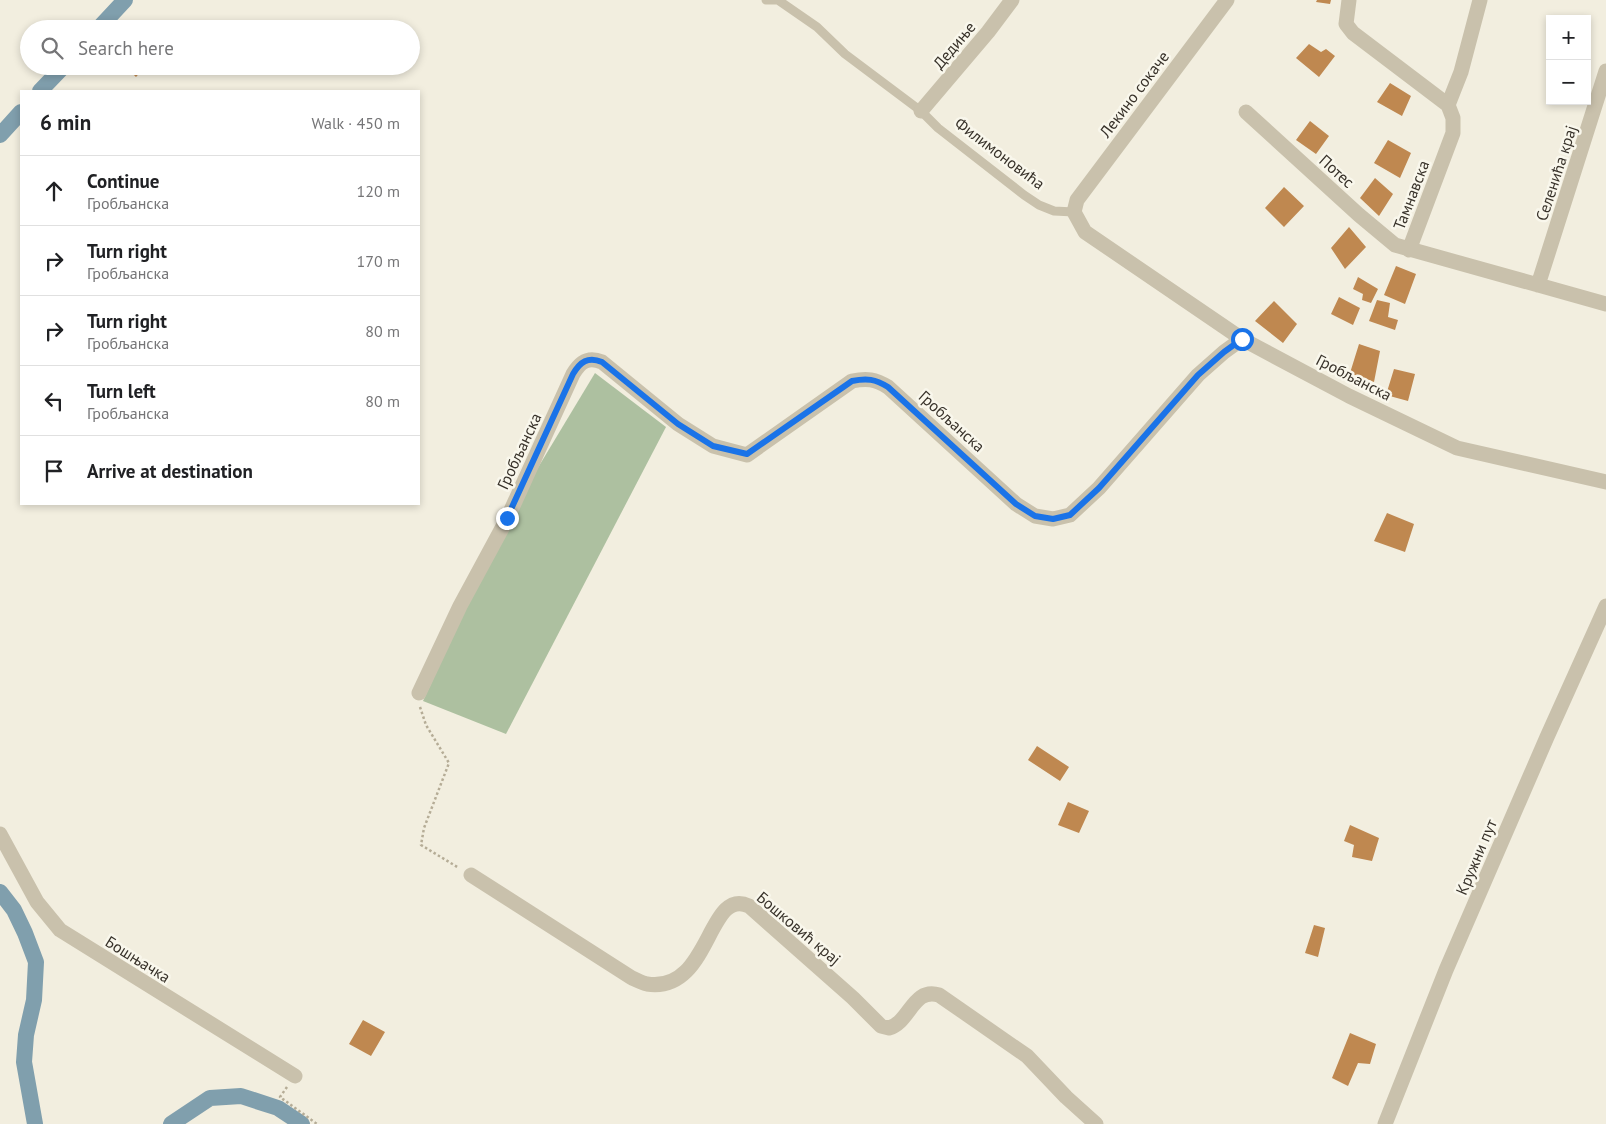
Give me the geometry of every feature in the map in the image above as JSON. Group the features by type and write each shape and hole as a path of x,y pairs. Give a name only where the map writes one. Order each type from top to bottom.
{"street":[{"name":"Дедиње","path":"921,111 988,32 1012,0"},
{"name":"Лекино сокаче","path":"1074,212 1077,200 1227,0"},
{"path":"1349,0 1346,24 1353,33 1448,104 1461,72 1480,0"},
{"name":"Селенића крај","path":"1538,285 1606,71"},
{"name":"Тамнавска","path":"1448,104 1453,118 1454,133 1409,250 1606,304"},
{"name":"Потес","path":"1246,112 1383,236 1395,245 1409,250"},
{"path":"1074,212 1085,232 1242,339"},
{"name":"Гробљанска","path":"418,693 460,606 507,518 573,374 582,362 586,360 596,359 602,362 678,424 713,446 747,454 852,381 866,378 877,380 888,387 1016,504 1035,516 1053,519 1070,515 1099,488 1198,375 1242,339 1349,396 1457,448 1606,482"},
{"name":"Кружни пут","path":"1385,1124 1446,970 1606,606"},
{"name":"Бошњачка","path":"0,834 37,902 60,930 295,1076"},
{"name":"Бошковић крај","path":"471,875 632,978 646,984 669,982 686,972 695,962 721,913 733,904 744,903 786,938 882,1026 889,1028 898,1024 924,994 933,993 939,995 1027,1056 1066,1097 1096,1124"}],"lane":[{"name":"Филимоновића","path":"766,0 778,0 817,28 845,54 921,111 950,138 1024,194 1040,205 1054,211 1074,212"}],"path":[{"path":"418,693 426,725 449,763 424,828 421,845 471,875"},
{"path":"295,1076 280,1097 317,1124"}],"green space":[{"path":"595,373 666,427 506,734 423,701 507,519"}],"building":[{"path":"1317,0 1331,0 1330,4 1316,2"},
{"path":"1309,44 1321,52 1326,49 1335,56 1319,77 1296,58"},
{"path":"1390,83 1411,96 1402,116 1377,102"},
{"path":"1310,121 1329,136 1316,154 1296,140"},
{"path":"1388,140 1411,153 1400,178 1374,163"},
{"path":"1375,178 1393,194 1379,216 1360,198"},
{"path":"1284,187 1304,206 1284,227 1265,208"},
{"path":"1349,227 1366,247 1345,269 1331,248"},
{"path":"1396,266 1416,274 1405,304 1384,295"},
{"path":"1358,277 1378,289 1371,303 1362,300 1363,294 1353,289"},
{"path":"1339,297 1360,308 1353,325 1331,314"},
{"path":"1377,300 1390,303 1388,317 1398,320 1395,330 1369,321"},
{"path":"1274,301 1297,324 1283,343 1255,321"},
{"path":"1359,344 1380,351 1374,382 1350,373"},
{"path":"1394,369 1415,374 1408,401 1386,395"},
{"path":"1387,513 1414,524 1405,552 1374,541"},
{"path":"1037,746 1069,767 1060,781 1028,760"},
{"path":"1068,802 1089,811 1079,833 1058,825"},
{"path":"1350,825 1379,838 1372,861 1352,857 1354,845 1344,841"},
{"path":"1314,925 1325,928 1318,957 1305,953"},
{"path":"363,1020 385,1032 371,1056 349,1044"},
{"path":"1350,1033 1376,1044 1370,1064 1358,1063 1348,1086 1332,1078"}],"waterway":[{"path":"106,20 125,0"},
{"path":"41,90 55,75"},
{"path":"0,135 20,113"},
{"path":"0,892 14,910 36,962 34,1000 26,1035 24,1062 35,1124"},
{"path":"171,1124 210,1098 241,1096 278,1108 302,1124"}],"route":[{"path":"507,518 573,374 577,367 586,360 596,359 602,362 678,424 713,446 747,454 852,381 866,378 877,380 888,387 1016,504 1035,516 1053,519 1070,515 1099,488 1198,375 1242,339"}]}
